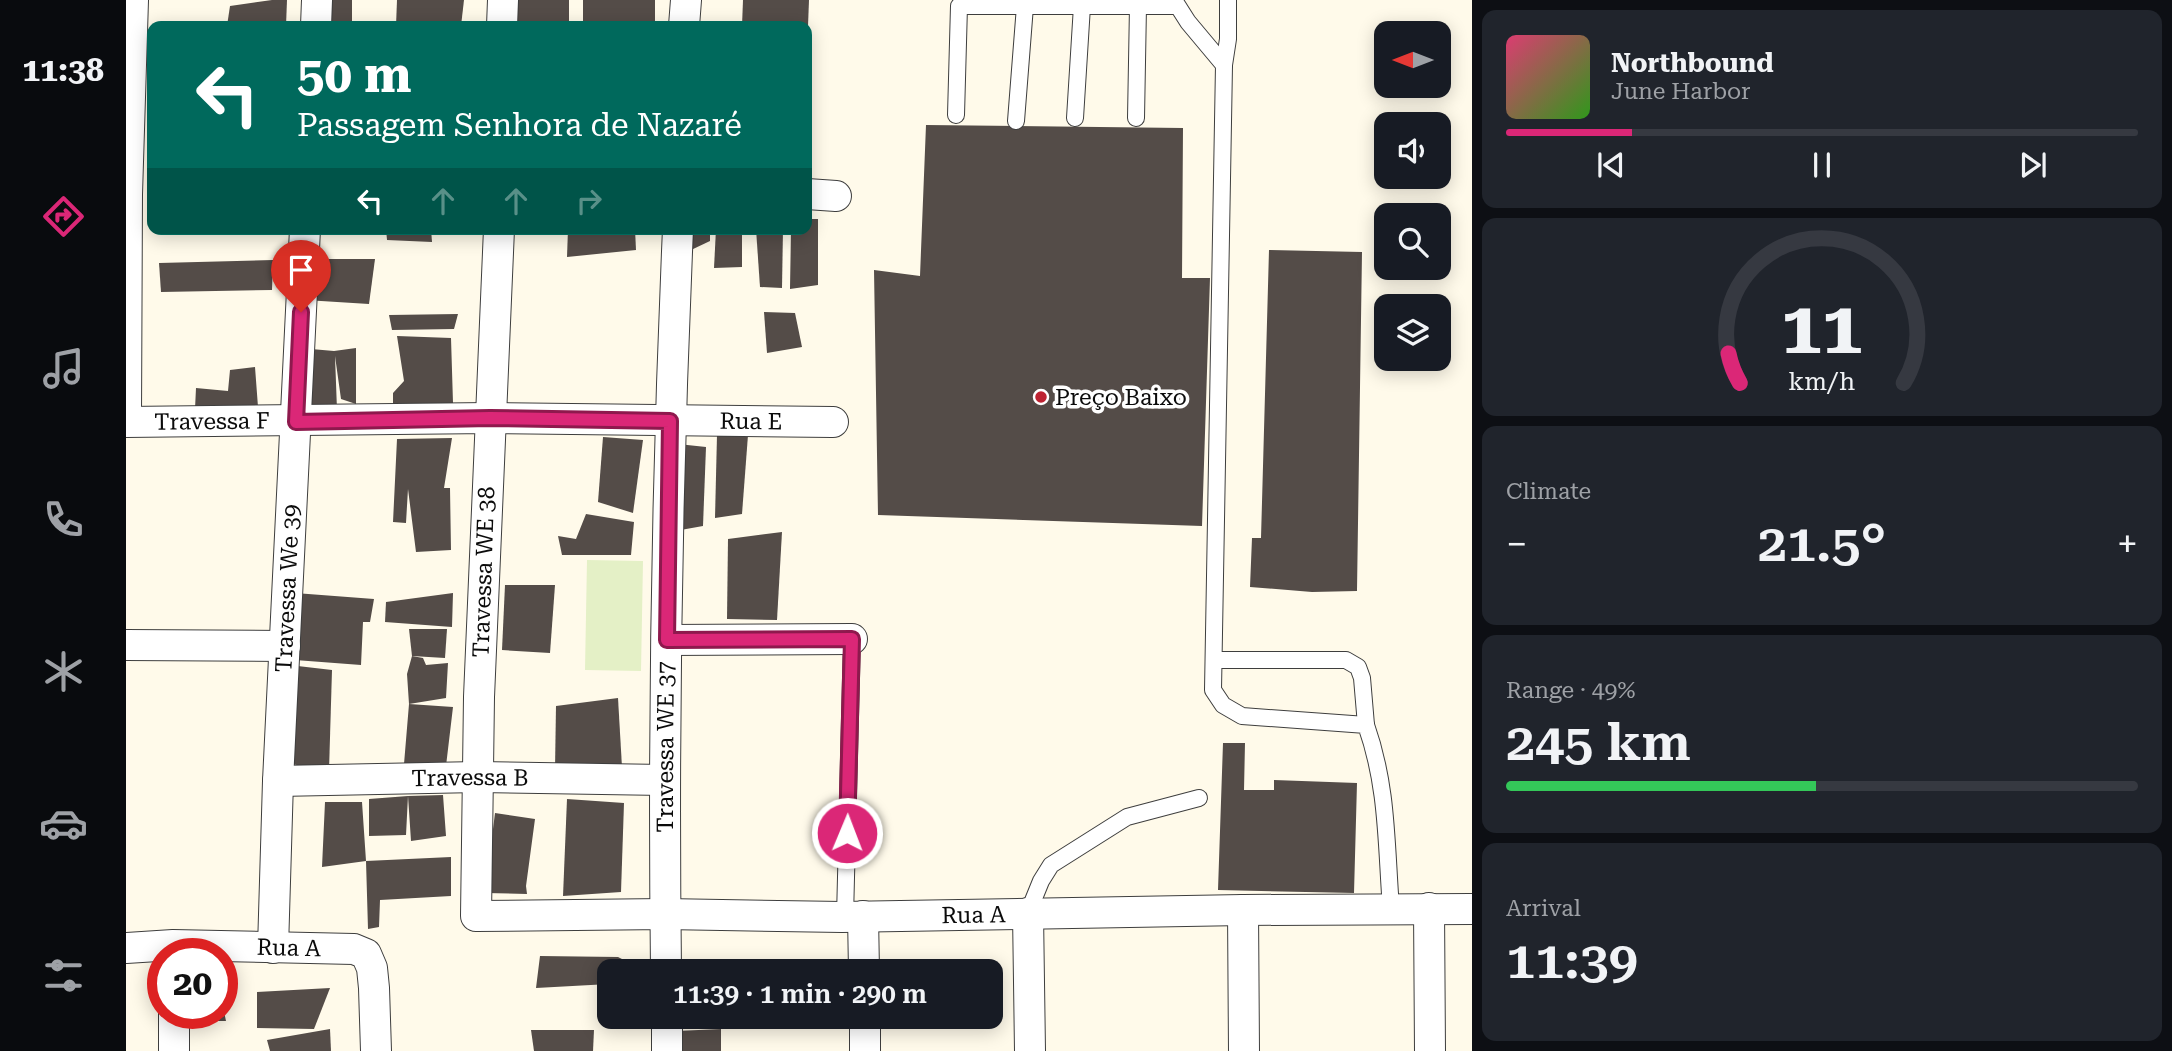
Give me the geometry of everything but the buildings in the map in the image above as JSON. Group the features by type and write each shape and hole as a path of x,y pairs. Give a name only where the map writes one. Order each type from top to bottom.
{"street":[{"path":"126,415 126,194 133,0"},
{"path":"316,21 317,0"},
{"path":"502,21 503,0"},
{"path":"684,21 686,0"},
{"path":"126,194 147,196"},
{"path":"812,194 836,196"},
{"name":"Travessa We 39","path":"273,948 278,781 305,235"},
{"name":"Travessa WE 38","path":"476,916 479,697 499,235"},
{"name":"Travessa WE 37","path":"666,959 664,780 670,421 678,235"},
{"name":"Travessa F","path":"126,422 490,418"},
{"name":"Rua E","path":"490,418 833,422"},
{"path":"667,640 852,639"},
{"path":"126,645 285,646"},
{"name":"Travessa B","path":"278,781 478,777 664,780"},
{"path":"1429,908 1430,1051"},
{"name":"Rua A","path":"476,916 854,916 1472,909"},
{"path":"1243,910 1244,1051"},
{"path":"1028,913 1030,1051"},
{"path":"854,916 862,959"},
{"name":"Rua A","path":"126,948 147,948"},
{"name":"Rua A","path":"238,948 354,949 366,954 372,968 376,1051"},
{"path":"174,1029 174,1051"},
{"path":"667,1029 667,1051"},
{"path":"865,1029 865,1051"}],"lane":[{"path":"1228,0 1228,39 1224,65 1213,690 1223,705 1242,716 1367,726"},
{"path":"956,115 959,6 1138,6 1175,3 1224,65"},
{"path":"1016,121 1025,6"},
{"path":"1075,118 1082,6"},
{"path":"1136,118 1138,6"},
{"path":"852,639 854,916"},
{"path":"1215,660 1346,660 1358,667 1362,678 1367,726 1377,757 1387,823 1391,908"},
{"path":"1028,913 1041,881 1051,865 1127,817 1199,798"}],"green space":[{"path":"587,560 643,561 641,671 585,670"}],"place":[{"name":"Preço Baixo","path":"1041,397"}],"route":[{"path":"301,312 296,422 490,418 670,421 667,640 852,639 847,833"}]}
